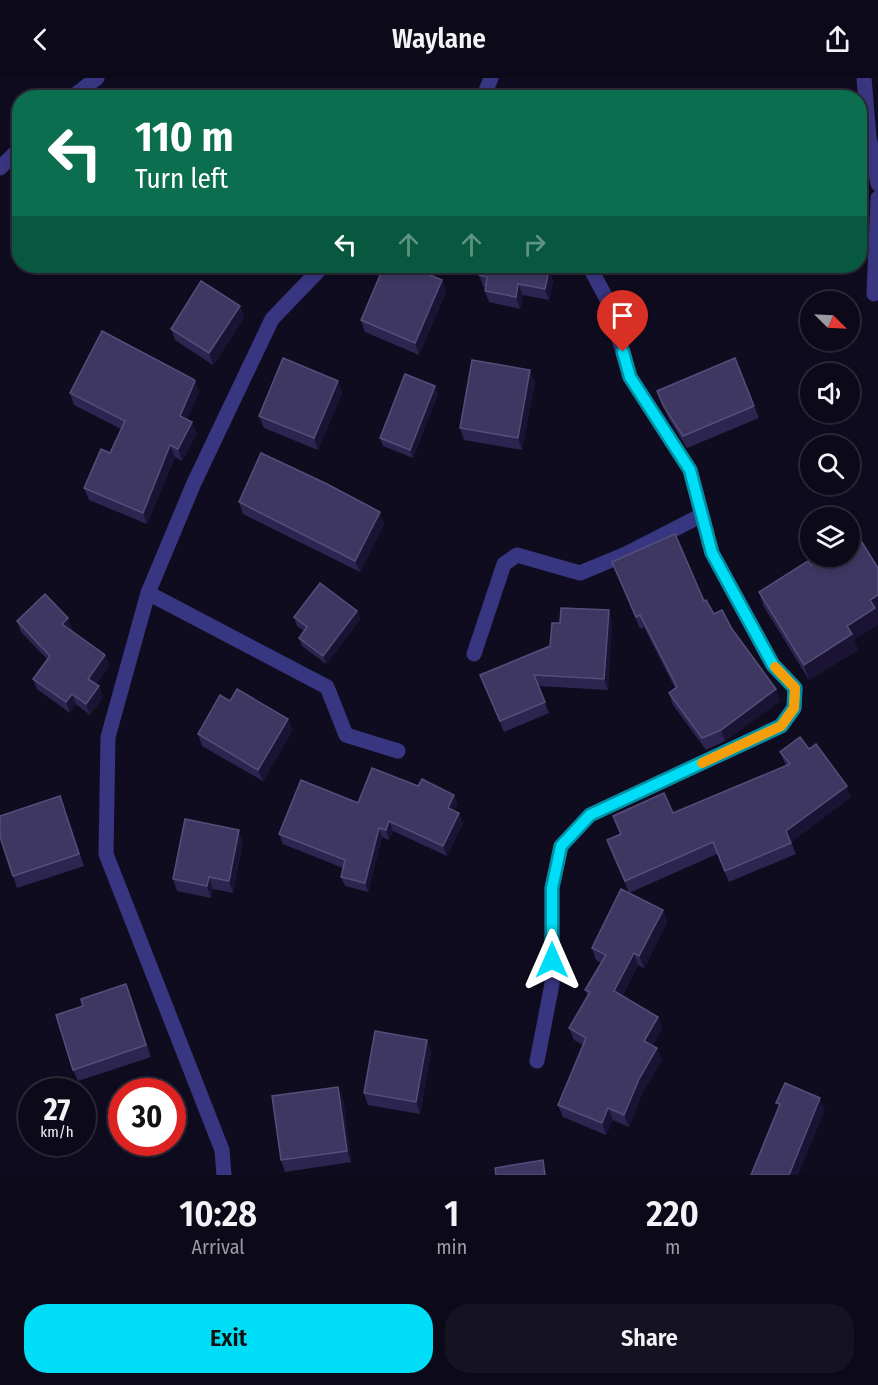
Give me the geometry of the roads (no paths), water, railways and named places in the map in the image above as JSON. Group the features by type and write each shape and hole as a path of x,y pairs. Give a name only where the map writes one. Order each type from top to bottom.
{"street":[{"path":"81,90 97,78"},
{"path":"867,113 878,184"},
{"path":"0,168 12,156"},
{"path":"873,294 878,198"},
{"path":"224,1175 222,1150 106,854 108,737 148,593 194,483 272,319 316,273"},
{"path":"537,1061 552,984 552,888 561,846 590,815 781,726 794,708 795,688 773,665 712,553 690,470 630,377 609,303 593,273"},
{"path":"474,654 504,564 517,555 580,573 626,554 702,515"},
{"path":"148,593 327,687 346,735 399,751"}]}
